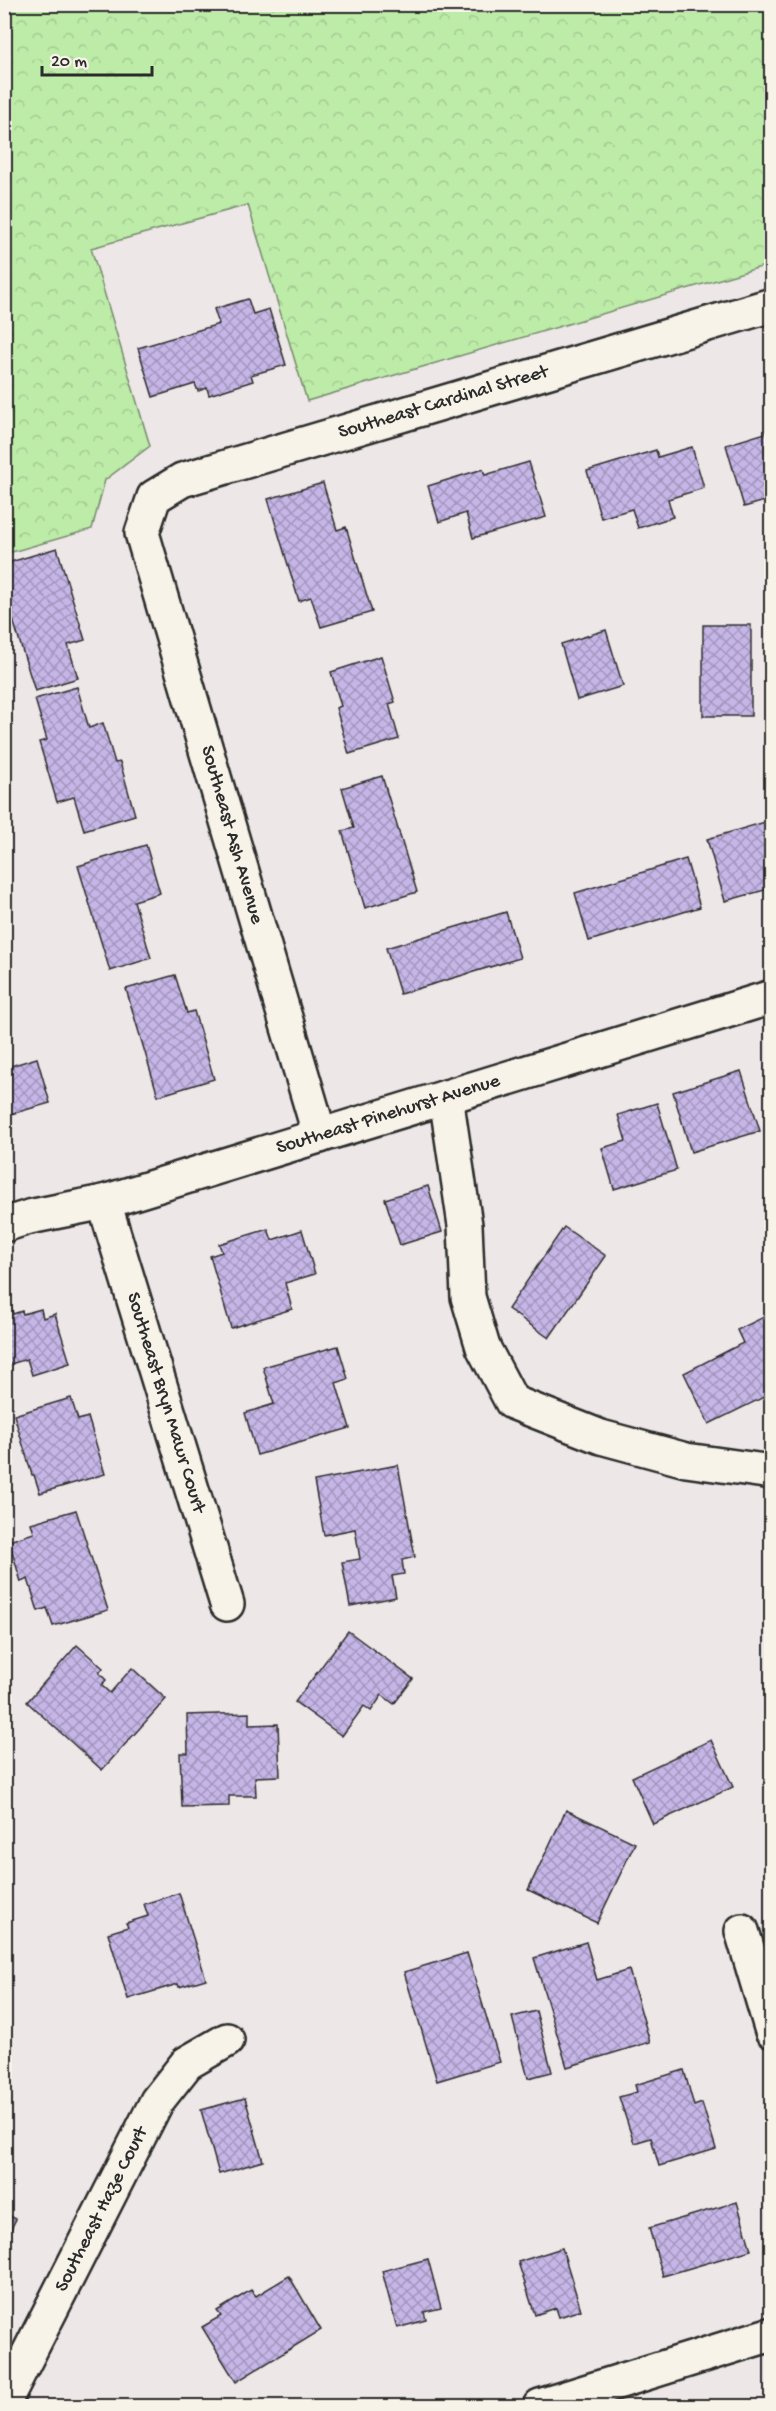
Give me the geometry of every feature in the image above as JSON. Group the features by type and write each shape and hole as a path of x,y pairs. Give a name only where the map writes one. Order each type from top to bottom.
{"street":[{"name":"Southeast Cardinal Street","path":"142,533 154,497 182,480 771,305"},
{"name":"Southeast Ash Avenue","path":"142,533 320,1136"},
{"name":"Southeast Pinehurst Avenue","path":"4,1225 29,1217 104,1202 771,997"},
{"path":"446,1097 465,1225 468,1297 483,1347 512,1402 601,1437 643,1449 686,1460 771,1472"},
{"name":"Southeast Bryn Mawr Court","path":"104,1202 227,1604"},
{"path":"742,1931 771,2031"},
{"name":"Southeast Haze Court","path":"4,2402 157,2101 187,2063 227,2040"},
{"path":"540,2406 771,2334"}],"green space":[{"path":"5,4 771,5 771,264 307,401 248,205 91,248 150,446 105,480 92,529 5,554"}],"building":[{"path":"248,299 253,314 269,309 286,365 251,375 253,381 209,395 207,388 198,391 195,384 153,397 138,348 219,324 214,309"},
{"path":"772,431 772,499 744,507 726,445"},
{"path":"692,447 704,488 668,499 673,517 638,528 632,509 601,518 587,471 656,450 658,457"},
{"path":"529,462 546,517 473,538 466,513 439,522 428,486 483,469 485,475"},
{"path":"323,483 337,530 346,527 372,612 321,627 311,597 299,601 268,499"},
{"path":"57,548 85,640 68,645 78,678 35,691 4,591 4,564"},
{"path":"703,625 751,625 751,716 703,716"},
{"path":"606,630 623,686 577,700 561,644"},
{"path":"381,656 395,702 389,704 399,739 349,754 336,708 341,706 331,672"},
{"path":"77,687 89,728 103,723 115,763 120,762 135,815 84,830 74,797 57,802 39,742 47,740 35,699"},
{"path":"382,776 417,892 365,908 342,831 354,828 342,788"},
{"path":"772,820 772,888 725,901 707,839"},
{"path":"146,845 160,893 134,901 151,958 110,971 78,866"},
{"path":"686,859 700,907 589,941 575,893"},
{"path":"506,912 520,958 400,994 386,948"},
{"path":"175,975 187,1013 194,1011 214,1079 158,1096 126,989"},
{"path":"37,1058 50,1103 4,1116 4,1068"},
{"path":"741,1071 760,1131 691,1152 673,1092"},
{"path":"657,1103 677,1170 614,1189 602,1148 626,1141 618,1115"},
{"path":"428,1186 442,1232 400,1245 385,1199"},
{"path":"564,1227 606,1256 549,1338 508,1309"},
{"path":"268,1229 272,1240 302,1230 315,1274 285,1283 292,1309 231,1328 210,1256 222,1252 219,1244"},
{"path":"8,1296 13,1314 41,1309 43,1318 55,1314 70,1363 32,1375 27,1359 4,1366 4,1297"},
{"path":"772,1313 772,1393 709,1424 684,1373 743,1343 737,1330"},
{"path":"338,1346 348,1379 336,1383 350,1428 257,1455 245,1413 274,1404 263,1367"},
{"path":"71,1398 78,1420 88,1417 105,1474 40,1493 34,1475 32,1475 14,1415"},
{"path":"398,1465 415,1557 402,1560 404,1574 392,1576 396,1597 350,1606 342,1562 360,1559 355,1529 324,1535 314,1481"},
{"path":"76,1510 108,1610 53,1626 47,1608 38,1611 28,1579 21,1582 9,1541 34,1533 31,1523"},
{"path":"348,1631 413,1679 394,1704 382,1695 371,1711 364,1706 342,1736 295,1702"},
{"path":"77,1645 103,1668 99,1673 106,1680 101,1685 110,1693 132,1668 166,1699 102,1770 27,1702"},
{"path":"249,1713 249,1725 278,1724 280,1776 255,1777 256,1796 229,1796 229,1806 182,1807 180,1753 188,1753 187,1715"},
{"path":"711,1740 733,1787 653,1824 632,1777"},
{"path":"566,1810 635,1843 597,1923 528,1890"},
{"path":"179,1893 206,1979 179,1987 178,1984 128,1999 108,1933 128,1927 126,1923 148,1916 144,1904"},
{"path":"586,1942 597,1980 629,1970 650,2042 567,2067 534,1958"},
{"path":"467,1953 500,2062 437,2081 404,1972"},
{"path":"536,2011 552,2072 528,2078 512,2017"},
{"path":"684,2070 694,2106 702,2103 716,2149 659,2166 651,2138 634,2143 619,2097 637,2092 635,2085"},
{"path":"245,2098 263,2161 219,2174 201,2110"},
{"path":"737,2202 751,2250 663,2276 649,2228"},
{"path":"4,2213 16,2219 6,2239 4,2239"},
{"path":"562,2248 581,2310 559,2317 556,2308 535,2315 518,2262"},
{"path":"428,2259 441,2308 424,2312 426,2320 397,2328 382,2271"},
{"path":"289,2276 321,2330 236,2382 202,2327 221,2316 217,2311 251,2290 256,2296"}]}
